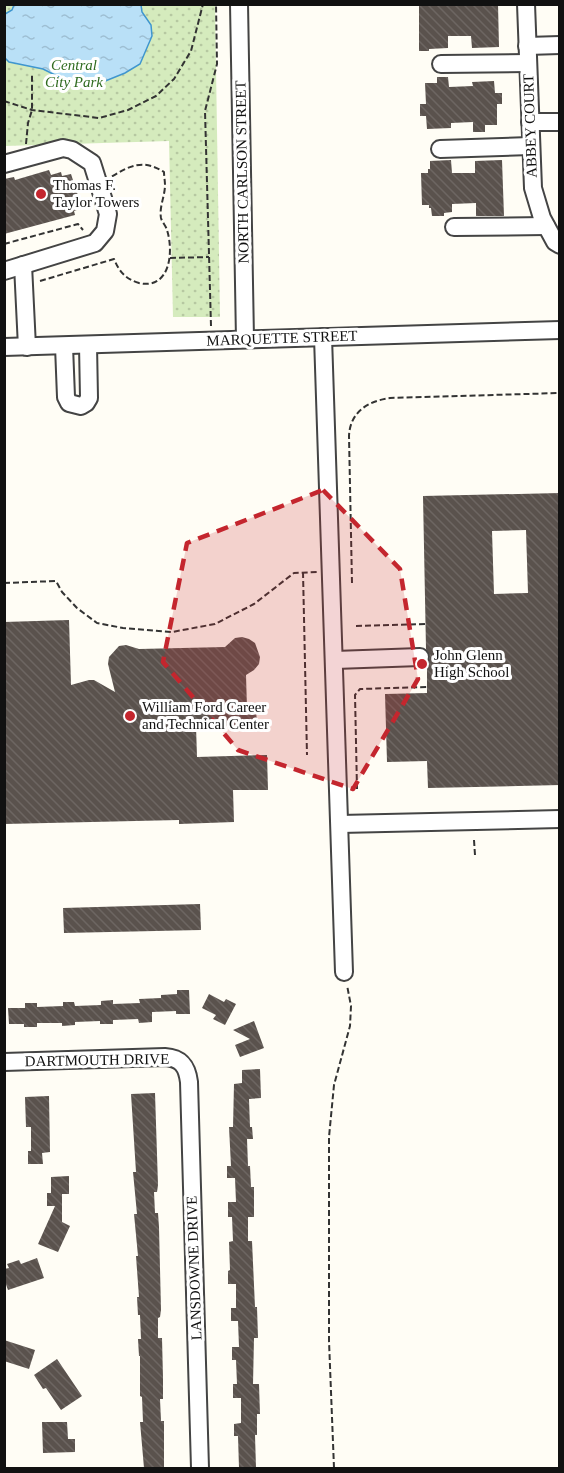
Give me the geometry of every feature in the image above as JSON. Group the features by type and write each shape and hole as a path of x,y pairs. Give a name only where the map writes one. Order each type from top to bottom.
{"street":[{"name":"NORTH CARLSON STREET","path":"239,4 245,339"},
{"name":"ABBEY COURT","path":"526,4 532,188 546,226 557,243"},
{"path":"441,64 527,54 560,45"},
{"path":"530,122 560,122"},
{"path":"440,149 530,146"},
{"path":"4,164 63,148 72,150 92,163 108,214 105,231 95,243 4,271"},
{"path":"454,227 546,226"},
{"path":"23,265 27,347"},
{"name":"MARQUETTE STREET","path":"4,347 560,330"},
{"path":"323,337 344,972"},
{"path":"64,346 66,397 69,403 81,406 89,398 88,345"},
{"path":"335,660 420,657"},
{"path":"340,824 560,819"},
{"name":"DARTMOUTH DRIVE","path":"4,1062 165,1057 180,1060 185,1068"},
{"name":"LANSDOWNE DRIVE","path":"185,1068 189,1082 200,1468"}],"path":[{"path":"4,101 32,110 99,118 128,110 156,96 174,79 191,51 203,4"},
{"path":"212,341 205,111 217,64 216,4"},
{"path":"26,145 32,110 32,75"},
{"path":"32,283 114,259 118,269 128,279 141,283 154,283 164,276 170,258 167,230 161,218 165,186 164,172 152,165 139,164 106,180"},
{"path":"4,244 78,224 83,229 87,245"},
{"path":"170,258 209,257"},
{"path":"352,583 349,428 363,406 376,400 390,398 560,393"},
{"path":"303,572 307,755"},
{"path":"4,583 56,581 62,592 77,608 97,623 123,628 172,632 214,624 254,604 294,573 321,572"},
{"path":"356,626 426,624"},
{"path":"357,789 355,695 360,689 427,687"},
{"path":"474,840 475,855"},
{"path":"334,1468 329,1341 329,1137 334,1085 350,1026 351,1006 344,972"}],"highlighted area":[{"path":"323,490 400,569 418,679 353,789 238,750 163,662 187,543"}],"green space":[{"name":"Central City Park","path":"4,5 215,5 220,317 173,317 169,141 5,146"}],"water":[{"path":"14,5 141,5 142,12 151,25 152,36 140,64 125,73 98,84 59,77 43,69 9,62 5,58 5,14 12,10"}],"building":[{"path":"447,4 447,6 498,4 499,47 472,48 471,36 448,36 448,48 419,51 419,6"},
{"path":"437,77 448,77 449,87 473,86 472,82 494,81 495,93 502,93 502,104 497,104 497,125 485,125 485,132 473,132 473,122 451,123 451,128 427,129 426,116 420,116 420,104 426,104 425,83 437,83"},
{"path":"451,160 452,173 475,173 475,161 502,160 504,216 476,216 476,203 452,204 452,212 444,213 444,216 432,216 429,205 422,205 421,173 428,173 430,161"},
{"name":"Thomas F. Taylor Towers","path":"49,170 51,175 61,172 62,176 71,174 82,208 74,211 75,215 4,234 4,179 14,177 15,180"},
{"path":"560,493 560,785 428,788 427,761 387,762 385,694 427,693 427,665 430,657 426,649 423,496","holes":["526,530 528,593 494,594 492,531"]},
{"name":"William Ford Career and Technical Center","path":"69,620 71,685 94,680 115,692 108,664 109,657 119,646 126,645 139,649 225,647 235,638 242,637 255,643 260,657 259,664 246,675 247,708 256,707 257,725 196,726 197,757 267,755 268,790 233,790 234,822 179,824 179,820 4,824 4,622"},
{"path":"200,904 201,930 64,933 63,908"},
{"path":"177,990 189,990 190,1014 176,1014 176,1011 152,1012 152,1022 139,1023 138,1019 113,1020 113,1024 100,1024 100,1021 75,1022 75,1025 62,1026 62,1023 37,1023 37,1027 9,1024 8,1008 25,1008 25,1003 37,1003 37,1007 63,1006 63,1002 74,1002 75,1006 101,1005 101,1001 113,1000 113,1004 140,1003 139,999 161,998 161,995 177,994"},
{"path":"209,994 224,1002 226,999 236,1004 225,1025 213,1019 216,1015 202,1008"},
{"path":"254,1021 264,1048 240,1057 235,1045 250,1039 233,1030"},
{"path":"260,1069 261,1098 249,1099 253,1139 247,1139 251,1187 254,1187 254,1217 248,1217 248,1241 252,1241 258,1338 254,1338 253,1384 259,1384 260,1414 257,1414 257,1435 255,1435 256,1468 239,1468 238,1436 234,1436 234,1424 241,1423 241,1398 233,1398 233,1384 237,1384 236,1360 232,1360 232,1347 239,1347 238,1321 231,1321 231,1308 236,1308 236,1284 228,1284 229,1242 233,1241 232,1217 228,1217 228,1202 236,1202 235,1178 227,1178 227,1166 231,1166 229,1127 233,1127 234,1084 242,1083 242,1070"},
{"path":"155,1093 158,1185 157,1192 154,1192 155,1213 158,1213 159,1227 161,1310 158,1318 158,1338 162,1338 163,1399 160,1399 161,1421 164,1421 164,1468 144,1468 140,1422 143,1422 138,1339 141,1339 137,1297 139,1297 136,1256 138,1256 134,1214 137,1214 133,1172 136,1172 131,1094"},
{"path":"49,1096 50,1152 42,1153 43,1164 28,1164 28,1151 31,1151 31,1127 26,1127 25,1097"},
{"path":"69,1176 69,1194 62,1194 62,1222 70,1226 58,1252 38,1244 55,1206 47,1206 47,1193 51,1193 51,1177"},
{"path":"37,1258 44,1278 8,1290 4,1279 4,1269 9,1268 7,1264 19,1260 21,1264"},
{"path":"4,1340 35,1350 29,1369 4,1361"},
{"path":"57,1359 82,1396 61,1410 34,1375"},
{"path":"42,1422 67,1422 68,1439 75,1439 75,1452 43,1453"}],"place":[{"name":"Thomas F. Taylor Towers","path":"41,194"},
{"name":"John Glenn High School","path":"422,664"},
{"name":"William Ford Career and Technical Center","path":"130,716"}]}
